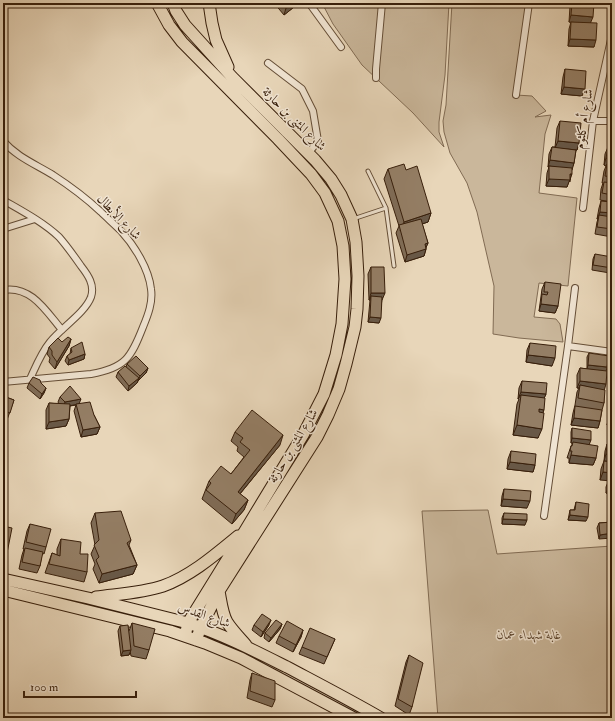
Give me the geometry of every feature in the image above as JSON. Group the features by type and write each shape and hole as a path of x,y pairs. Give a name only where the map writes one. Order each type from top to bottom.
{"highway":[{"name":"شارع المثنى بن حارثة","path":"157,3 169,25 182,42 278,139 311,174 325,193 338,221 343,246 345,279 342,324 336,355 324,394 304,435 188,622 190,638"},
{"name":"شارع المثنى بن حارثة","path":"173,3 185,25 232,77 331,179 341,195 352,219 356,242 358,276 357,309 353,334 339,389 328,415 317,437 219,591 200,627 190,638"},
{"path":"209,3 216,40 232,77"},
{"path":"88,598 130,593 164,586 184,576 208,560 246,529"},
{"name":"شارع القدس","path":"3,579 188,622 247,647 348,698 381,718"},
{"name":"شارع القدس","path":"3,590 170,631 205,643 241,658 354,718"},
{"path":"219,591 227,621 247,647"}],"street":[{"path":"309,3 340,47"},
{"path":"376,78 382,3"},
{"path":"516,95 529,3"},
{"name":"شارع أم كلثوم","path":"583,208 593,121 612,35"},
{"path":"268,63 302,89 313,111 318,141 308,154"},
{"path":"593,121 612,121"},
{"name":"شارع الأبطال","path":"3,141 17,154 53,175 83,196 121,231 134,247 141,260 149,276 151,290 151,303 147,318 130,355 122,363 103,372 91,374 3,382"},
{"path":"3,200 35,219 58,236 88,276 92,284 91,298 50,342 41,355 30,379"},
{"path":"3,229 35,219"},
{"path":"544,516 575,288"},
{"path":"3,290 15,290 31,295 38,300 62,330"},
{"path":"568,346 612,352"}],"lane":[{"path":"368,171 386,208 394,266"},
{"path":"352,219 386,208"}],"green space":[{"path":"322,3 449,3 445,75 439,122 439,132 444,147 413,113 362,65 333,24"},
{"path":"452,3 527,3 516,95 532,96 546,111 535,117 551,115 545,134 539,193 577,198 568,286 539,283 534,317 556,319 560,324 563,342 493,334 494,286 477,212 467,183 450,153 444,132 443,121 446,105"},
{"name":"غابة شهداء عمان","path":"488,510 497,554 612,546 612,718 438,718 422,511"}],"building":[{"path":"282,3 293,3 286,8"},
{"path":"572,3 594,3 593,17 571,15"},
{"path":"571,22 597,23 596,40 570,39"},
{"path":"565,69 586,71 585,89 564,87"},
{"path":"560,121 581,123 579,143 558,141"},
{"path":"552,147 576,150 574,163 550,160"},
{"path":"608,147 612,148 612,159 606,158"},
{"path":"404,164 406,170 417,166 431,213 404,222 388,169"},
{"path":"607,164 612,164 612,177 605,176"},
{"path":"549,166 572,168 570,180 549,179"},
{"path":"604,182 612,183 612,195 602,193"},
{"path":"601,201 612,202 612,213 600,212"},
{"path":"599,215 612,217 612,229 597,227"},
{"path":"421,219 428,243 425,244 426,249 407,255 399,225"},
{"path":"595,254 612,257 612,268 593,265"},
{"path":"371,267 384,267 385,293 371,293"},
{"path":"545,282 561,284 558,306 541,304 542,294 547,295 548,292 544,292"},
{"path":"371,296 382,297 381,318 370,317"},
{"path":"68,337 71,339 57,362 49,347 58,338 62,342"},
{"path":"82,342 85,354 69,360 67,356 72,352 71,348"},
{"path":"530,343 556,346 555,358 528,355"},
{"path":"589,353 609,356 607,367 588,365"},
{"path":"136,356 148,368 140,376 127,364"},
{"path":"125,366 139,378 129,386 118,372"},
{"path":"580,368 607,371 606,384 580,381"},
{"path":"33,377 40,380 46,388 42,394 29,383"},
{"path":"522,381 547,383 546,394 521,392"},
{"path":"580,385 605,390 604,403 578,398"},
{"path":"70,386 81,399 65,402 60,397"},
{"path":"521,395 545,398 544,410 539,409 539,412 544,413 542,429 517,425"},
{"path":"3,396 14,400 10,413 3,410"},
{"path":"90,402 100,427 83,430 76,404"},
{"path":"49,403 70,404 69,419 49,422"},
{"path":"575,406 602,410 600,421 574,418"},
{"path":"611,408 612,418 610,418"},
{"path":"252,410 283,435 238,492 248,500 236,514 206,490 211,483 209,481 221,466 231,474 250,450 240,442 243,438 235,432"},
{"path":"572,428 591,431 591,440 572,438"},
{"path":"573,442 598,446 596,458 571,455 572,451 570,451"},
{"path":"607,444 612,444 612,455 606,454"},
{"path":"511,451 536,454 535,465 510,462"},
{"path":"604,461 612,462 612,473 603,472"},
{"path":"608,482 612,483 612,495 611,489 608,489"},
{"path":"504,489 531,491 530,501 503,499"},
{"path":"576,502 589,504 588,517 570,515 570,510 575,510"},
{"path":"121,511 131,540 127,543 137,565 102,574 96,560 99,557 94,545 99,540 95,513"},
{"path":"504,513 527,514 527,520 503,519"},
{"path":"612,522 612,533 600,535 599,523"},
{"path":"30,524 51,529 46,547 26,542"},
{"path":"3,526 12,528 6,558 3,558"},
{"path":"61,539 81,542 80,554 88,554 87,572 49,564 52,553 60,556"},
{"path":"25,548 43,552 40,566 22,562"},
{"path":"262,614 271,620 263,632 254,625"},
{"path":"276,620 282,624 271,638 265,633"},
{"path":"287,621 303,630 296,645 279,636"},
{"path":"132,623 155,629 149,650 134,646"},
{"path":"128,625 131,650 123,651 120,626"},
{"path":"310,628 335,639 327,657 302,647"},
{"path":"409,655 423,663 412,707 398,699"},
{"path":"252,673 275,681 275,700 250,691"}]}
